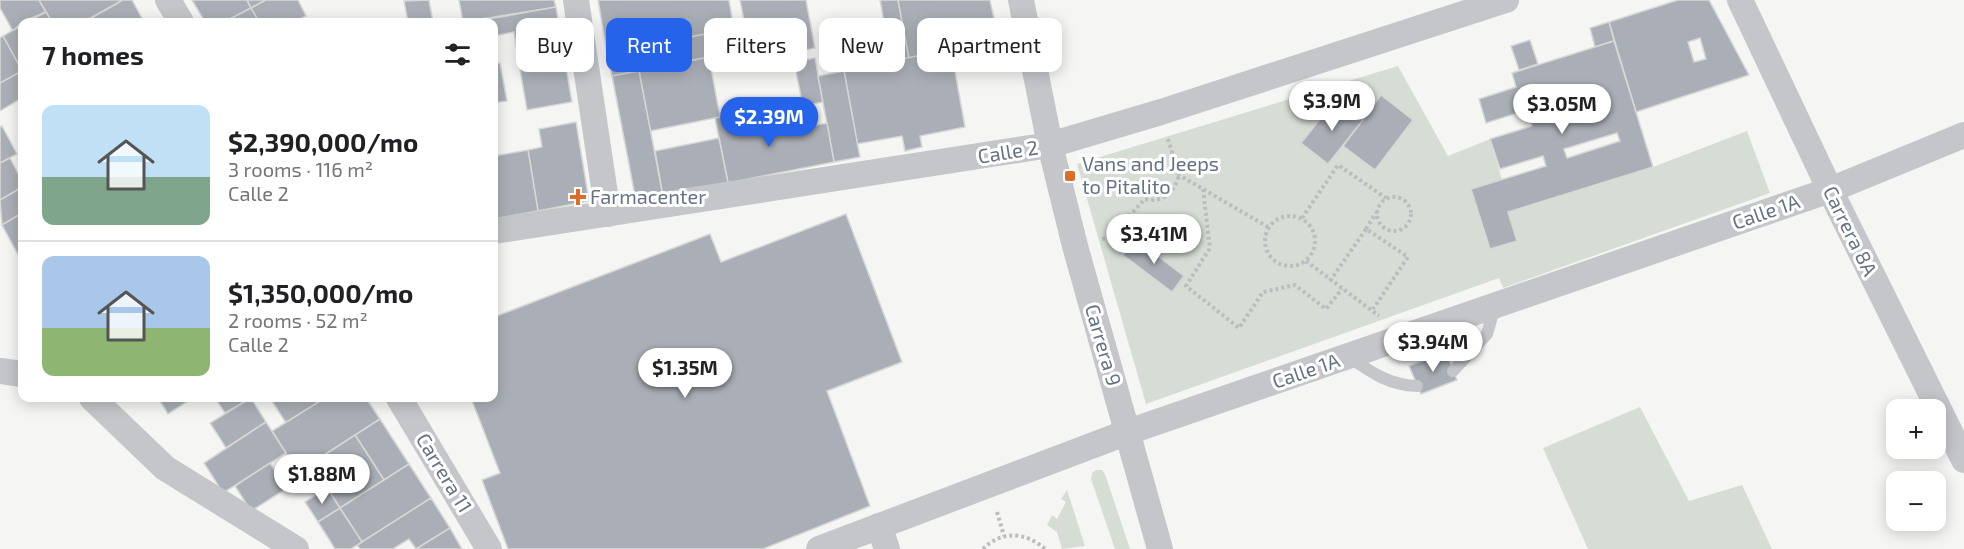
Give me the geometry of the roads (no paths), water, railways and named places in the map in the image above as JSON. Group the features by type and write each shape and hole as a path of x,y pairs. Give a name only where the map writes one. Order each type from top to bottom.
{"street":[{"path":"168,0 179,18"},
{"path":"576,0 608,214"},
{"name":"Carrera 9","path":"1021,0 1050,145 1075,246 1160,549"},
{"name":"Calle 2","path":"498,230 1050,145 1161,112 1506,0"},
{"name":"Carrera 8A","path":"1740,0 1830,190 1964,460"},
{"name":"Calle 1A","path":"819,549 883,538 1128,432 1830,190 1964,135"},
{"path":"0,371 18,373"},
{"path":"96,402 165,468 296,549"},
{"name":"Carrera 11","path":"401,402 489,549"}],"lane":[{"path":"1453,371 1486,334 1495,306"},
{"path":"1348,356 1379,378 1400,385 1417,386"}],"place":[{"name":"Vans and Jeeps to Pitalito","path":"1070,176"},
{"name":"Farmacenter","path":"578,197"}]}
